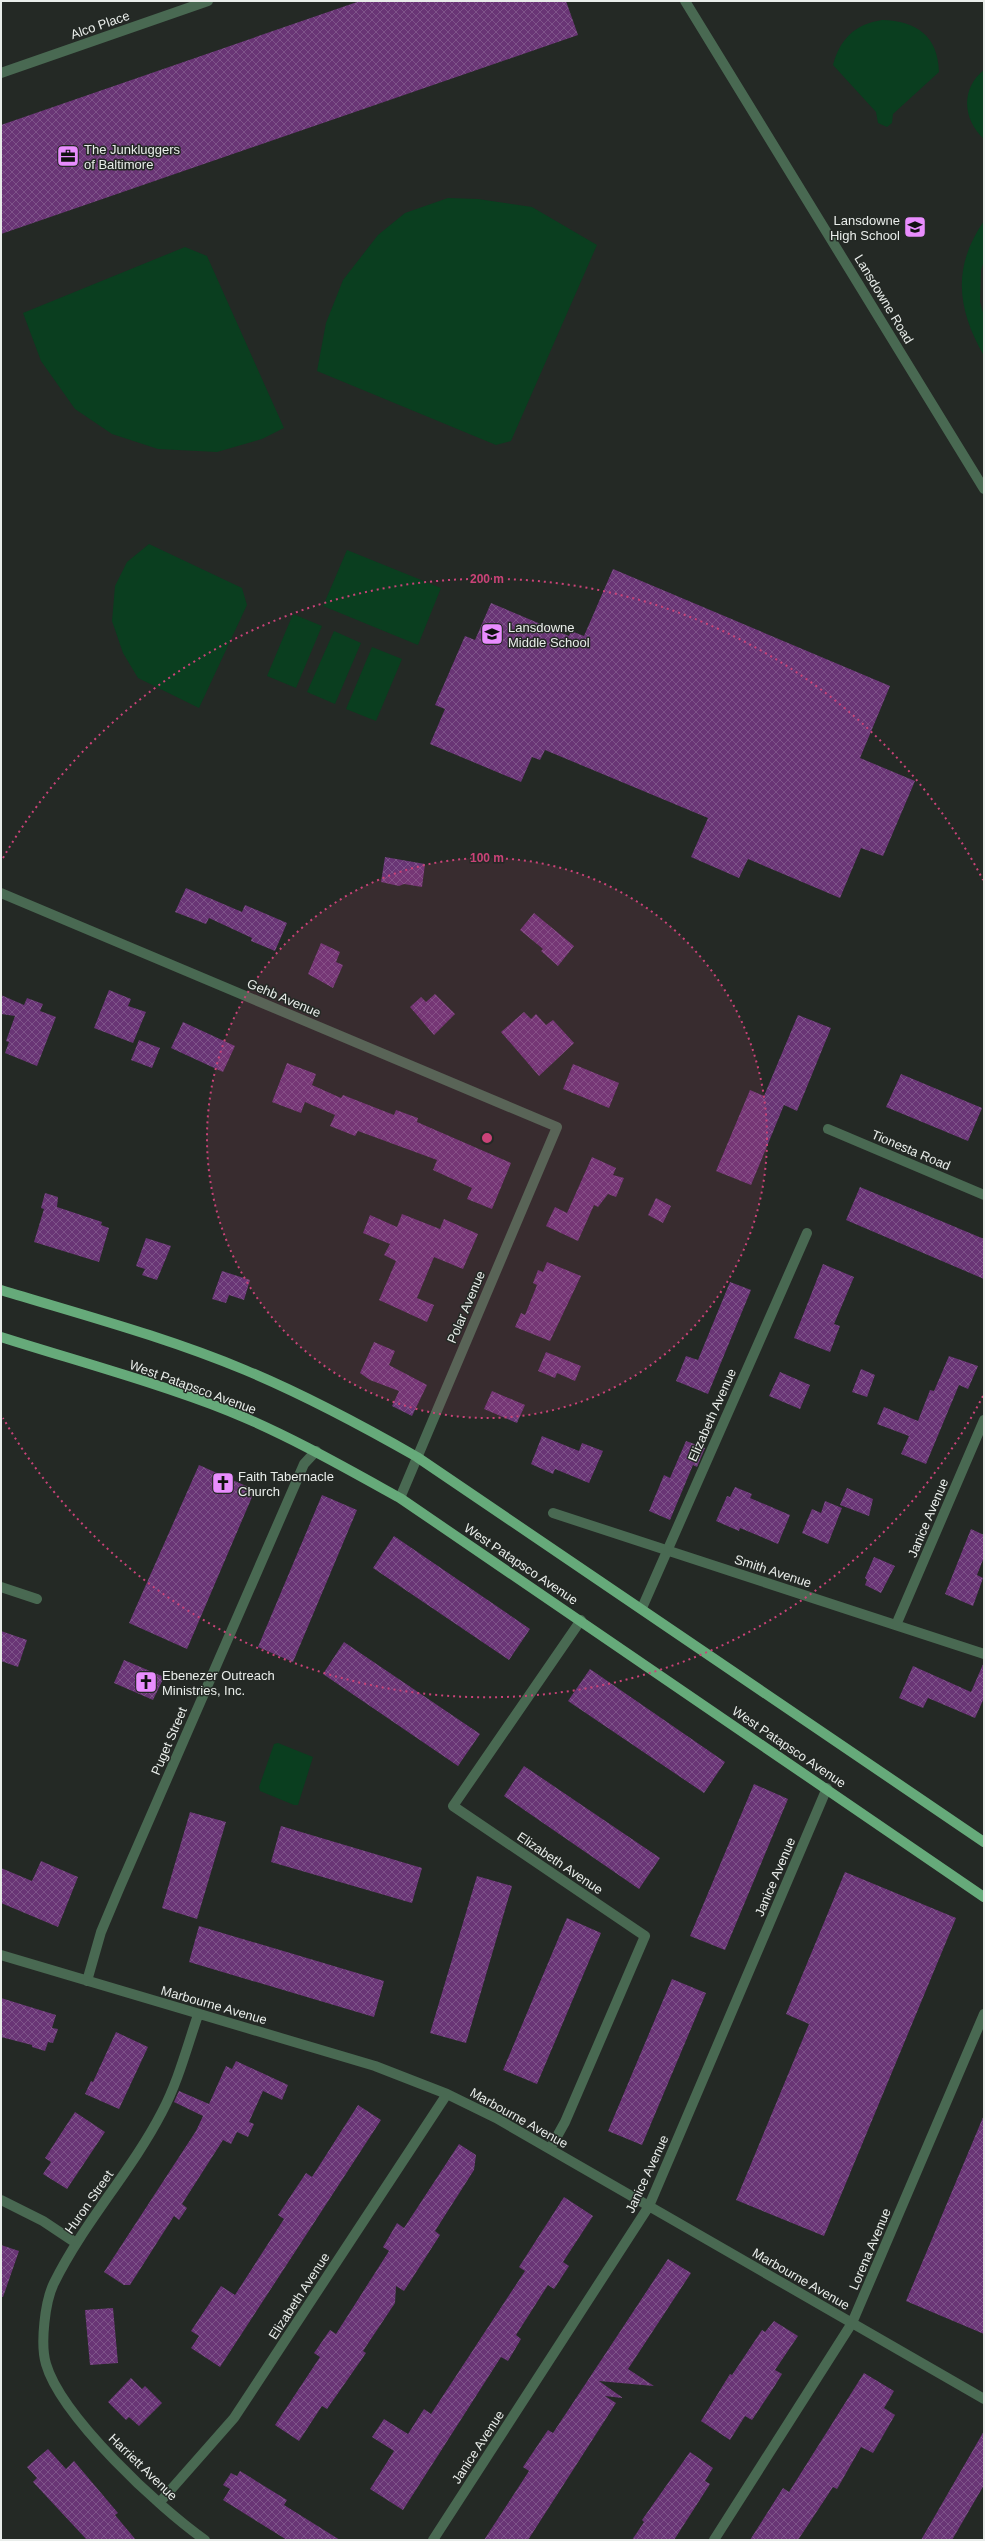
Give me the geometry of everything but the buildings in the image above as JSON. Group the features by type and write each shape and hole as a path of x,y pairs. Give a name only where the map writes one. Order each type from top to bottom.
{"main road":[{"path":"1,1290 161,1339 244,1370 326,1406 417,1457 642,1608 984,1842"},
{"name":"West Patapsco Avenue","path":"1,1337 149,1383 230,1412 316,1451 400,1498 827,1788 984,1897"}],"street":[{"name":"Alco Place","path":"1,73 208,1"},
{"name":"Lansdowne Road","path":"685,1 984,489"},
{"name":"Gehb Avenue","path":"1,893 557,1127"},
{"name":"Polar Avenue","path":"400,1498 557,1127"},
{"name":"Tionesta Road","path":"828,1130 984,1195"},
{"name":"Elizabeth Avenue","path":"642,1608 807,1233"},
{"name":"Janice Avenue","path":"896,1625 984,1420"},
{"name":"Puget Street","path":"87,1981 101,1932 119,1889 304,1464 316,1451"},
{"name":"Smith Avenue","path":"553,1512 984,1654"},
{"path":"1,1587 38,1599"},
{"name":"Elizabeth Avenue","path":"550,2149 565,2122 645,1936 453,1806 581,1620"},
{"name":"Janice Avenue","path":"433,2540 649,2206 827,1788"},
{"name":"Marbourne Avenue","path":"1,1954 198,2015 375,2066 447,2094 496,2118 984,2399"},
{"name":"Lorena Avenue","path":"714,2540 852,2323 984,2014"},
{"name":"Huron Street","path":"70,2408 54,2386 45,2362 43,2336 53,2285 76,2243 140,2151 162,2112 177,2077 198,2015"},
{"name":"Elizabeth Avenue","path":"160,2502 234,2418 447,2094"},
{"path":"1,2200 43,2221 76,2243"},
{"name":"Harriett Avenue","path":"70,2408 105,2450 160,2502 204,2540"}],"green space":[{"path":"882,20 906,23 923,33 930,40 935,49 938,59 939,72 893,114 892,123 887,127 878,123 876,112 833,65 844,40 850,34 864,25"},
{"path":"984,70 984,139 972,123 968,114 967,104 971,86"},
{"path":"448,198 478,199 532,207 597,245 511,441 496,445 317,371 326,323 343,280 378,235 405,213"},
{"path":"984,221 984,261 981,270 980,302 984,316 984,356 968,322 962,288 963,272 967,255 974,238"},
{"path":"185,247 207,256 284,428 262,439 217,452 158,449 112,434 75,409 41,361 23,313"},
{"path":"149,544 242,588 247,605 199,708 138,678 123,653 112,621 115,586 127,562"},
{"path":"347,550 441,588 418,645 323,606"},
{"path":"293,614 322,626 296,688 267,676"},
{"path":"334,631 361,643 335,704 307,692"},
{"path":"372,647 402,659 376,721 346,709"},
{"path":"278,1743 313,1757 298,1805 294,1805 260,1791 259,1787 274,1744"}],"place":[{"name":"The Junkluggers of Baltimore","path":"68,156"},
{"name":"Lansdowne High School","path":"915,227"},
{"name":"Lansdowne Middle School","path":"492,634"},
{"name":"Faith Tabernacle Church","path":"223,1483"},
{"name":"Ebenezer Outreach Ministries, Inc.","path":"146,1682"}]}
